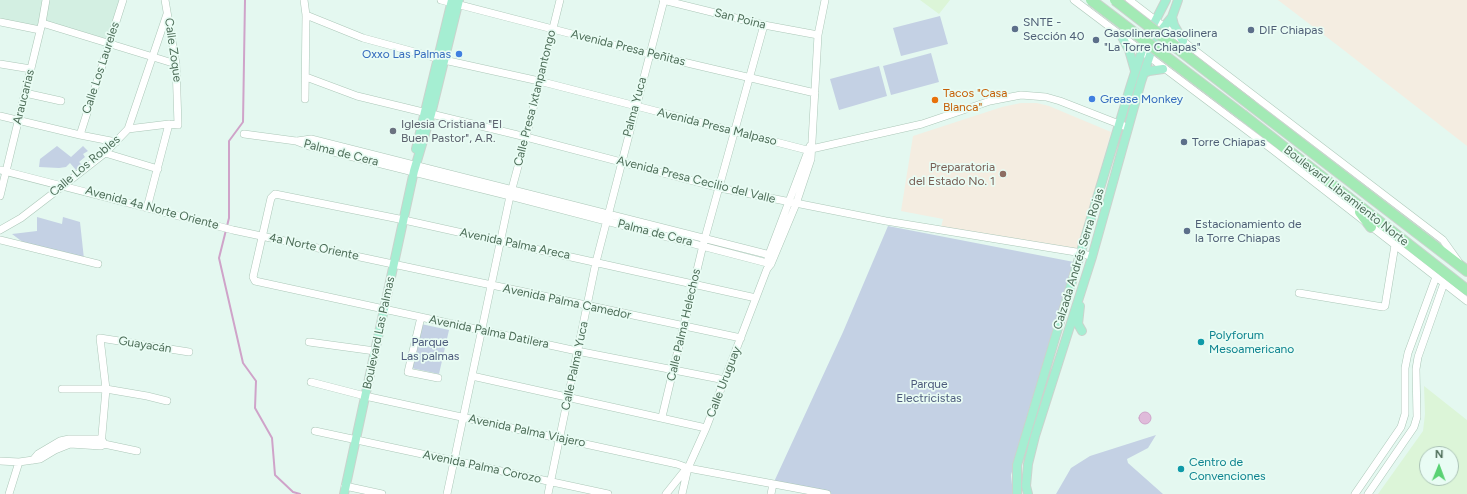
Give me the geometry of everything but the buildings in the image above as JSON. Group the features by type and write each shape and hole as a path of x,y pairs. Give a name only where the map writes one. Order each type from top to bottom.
{"highway":[{"name":"Boulevard Libramiento Norte","path":"1091,0 1244,116 1467,290"},
{"name":"Boulevard Libramiento Norte","path":"1115,0 1466,270"},
{"path":"1348,198 1371,227"}],"main road":[{"name":"Calzada Andrés Serra Rojas","path":"1017,494 1017,465 1082,254 1119,124 1142,52 1166,0"},
{"name":"Calzada Andrés Serra Rojas","path":"1028,494 1026,486 1028,464 1092,257 1144,73 1162,30 1172,17 1178,0"},
{"name":"Boulevard Las Palmas","path":"345,490 404,220 414,167 455,2"},
{"path":"1172,17 1174,25 1183,41"},
{"path":"1122,36 1130,50 1135,71"},
{"path":"1144,73 1163,69"},
{"path":"1078,300 1081,309 1078,324 1082,331"}],"street":[{"name":"Araucarias","path":"0,196 3,171 31,69 46,0"},
{"name":"Calle Los Laureles","path":"80,136 123,0"},
{"name":"Calle Zoque","path":"165,0 176,64 178,125 169,124"},
{"path":"304,0 306,15 306,99"},
{"name":"Avenida Presa Peñitas","path":"441,0 455,2 552,30 815,93"},
{"name":"Calle Presa Ixtanpantongo","path":"447,494 511,193 560,0"},
{"name":"San Poina","path":"663,0 764,25 818,35"},
{"name":"Palma Yuca","path":"607,218 663,0"},
{"name":"Calle Uruguay","path":"682,494 688,468 725,380 771,255 792,203 810,148 818,35 825,0"},
{"path":"1074,0 1467,301"},
{"path":"1129,0 1154,24 1183,41 1442,240 1466,270"},
{"name":"Calle Los Robles","path":"0,230 21,218 105,153 128,129 167,14"},
{"name":"Avenida Presa Malpaso","path":"306,15 363,38 441,59 539,81 734,132 810,148 922,124 990,101 1021,95 1040,96 1060,101 1128,128"},
{"path":"0,22 41,26 110,43 176,64"},
{"name":"Calle Palma Helechos","path":"662,417 704,242 764,25"},
{"path":"0,64 31,69"},
{"name":"Avenida Presa Cecilio del Valle","path":"306,77 357,96 526,137 720,188 886,221 1082,254 1092,257"},
{"path":"25,92 61,101"},
{"path":"0,116 80,136 116,142"},
{"path":"128,129 169,124 147,208"},
{"name":"Palma de Cera","path":"244,134 296,141 309,146 414,167 704,242 771,255"},
{"path":"105,153 158,169"},
{"name":"Avenida 4a Norte Oriente","path":"3,171 64,185 233,230"},
{"name":"Avenida Palma Areca","path":"263,236 273,195 275,194 694,282 756,298"},
{"name":"Calle Palma Yuca","path":"548,494 596,262 607,218"},
{"name":"4a Norte Oriente","path":"233,230 394,265"},
{"name":"Avenida Palma Datilera","path":"263,236 254,280 577,351 725,380"},
{"path":"0,240 98,264"},
{"name":"Palma de Cera","path":"704,242 768,265"},
{"path":"1299,294 1383,307 1386,306 1395,245"},
{"name":"Avenida Palma Camedor","path":"394,265 741,338"},
{"path":"1355,494 1401,427 1405,414 1405,368 1408,353 1436,277"},
{"path":"1368,494 1414,427 1417,417 1416,369 1418,357 1444,283"},
{"path":"421,317 408,372 438,378"},
{"name":"Guayacán","path":"106,389 100,338 189,352"},
{"path":"309,342 375,351"},
{"path":"472,376 706,428"},
{"name":"Avenida Palma Viajero","path":"311,382 365,396 677,464 688,468 827,494"},
{"path":"62,389 106,389 167,401"},
{"path":"102,443 106,389"},
{"name":"Avenida Palma Corozo","path":"315,431 608,494"},
{"path":"0,461 19,462 40,459 54,450 70,444 102,443 136,451"},
{"path":"9,494 19,462"},
{"path":"666,494 688,468"},
{"path":"771,494 773,484"},
{"path":"345,490 382,494"}],"shaded area":[{"path":"0,0 120,0 108,40 45,22 41,32 0,23"},
{"path":"920,0 950,0 939,14"},
{"path":"1278,0 1467,0 1467,146 1341,48"},
{"name":"Preparatoria del Estado No. 1","path":"1021,103 1037,103 1049,106 1111,132 1078,249 941,227 943,219 901,211 913,136 1002,107"},
{"path":"1424,386 1467,420 1467,494 1378,494 1423,431 1425,414"},
{"path":"1143,412 1147,412 1151,418 1147,424 1143,424 1139,420 1139,416"}],"green space":[{"path":"940,16 948,44 901,56 893,28"},
{"path":"931,53 939,82 891,95 883,66"},
{"path":"879,66 887,96 839,110 830,79"},
{"path":"57,146 71,157 83,146 88,151 83,154 85,157 79,162 82,165 76,170 70,163 66,167 59,168 39,167 40,159"},
{"path":"37,217 62,224 63,217 80,222 84,259 24,243 12,234 37,231"},
{"name":"Parque Electricistas","path":"888,226 1074,262 1011,475 1013,494 827,494 773,484 843,332"},
{"name":"Parque Las palmas","path":"421,324 449,330 439,374 411,368"},
{"path":"1156,435 1148,448 1127,459 1128,463 1163,494 1056,494 1071,468 1090,456"}],"waterway":[{"path":"227,226 229,218 229,141 243,122 245,0"},
{"path":"226,230 219,258 243,363 256,381 255,408 272,438 275,475 293,492 300,494"}],"place":[{"name":"SNTE - Sección 40","path":"1015,29"},
{"name":"DIF Chiapas","path":"1251,30"},
{"name":"GasolineraGasolinera \"La Torre Chiapas\"","path":"1096,40"},
{"name":"Oxxo Las Palmas","path":"459,54"},
{"name":"Grease Monkey","path":"1092,99"},
{"name":"Tacos \"Casa Blanca\"","path":"935,100"},
{"name":"Iglesia Cristiana \"El Buen Pastor\", A.R.","path":"393,131"},
{"name":"Torre Chiapas","path":"1184,142"},
{"name":"Preparatoria del Estado No. 1","path":"1003,174"},
{"name":"Estacionamiento de la Torre Chiapas","path":"1187,231"},
{"name":"Polyforum Mesoamericano","path":"1201,342"},
{"name":"Centro de Convenciones","path":"1181,469"}]}
